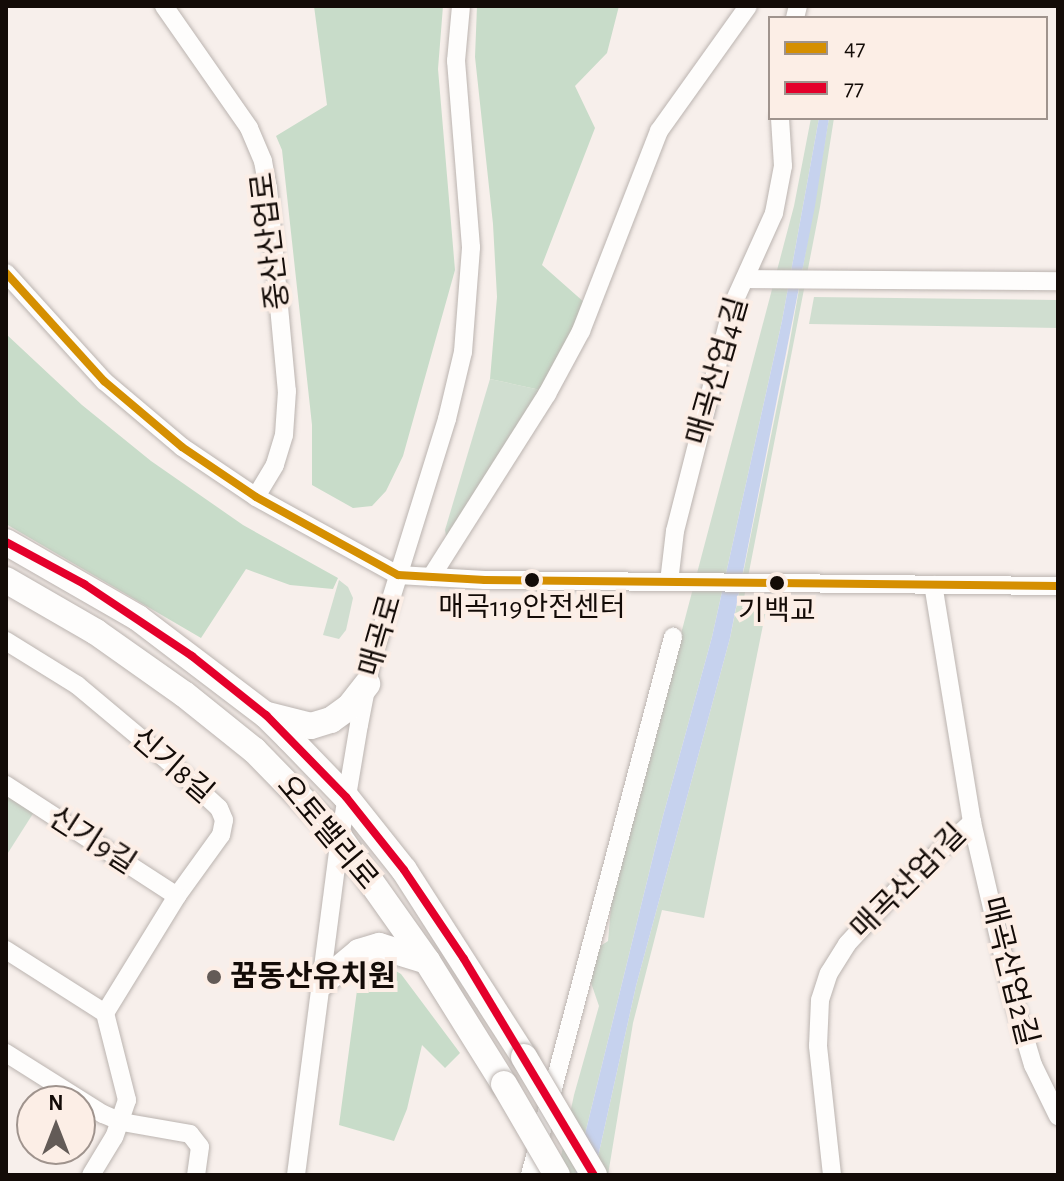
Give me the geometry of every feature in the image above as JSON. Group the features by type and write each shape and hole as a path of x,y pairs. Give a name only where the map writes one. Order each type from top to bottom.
{"highway":[{"name":"오토밸리로","path":"6,542 138,618 266,715 346,797 404,870 524,1057 594,1175"},
{"name":"오토밸리로","path":"6,580 96,632 184,694 254,750 340,838 427,961 557,1175"},
{"path":"266,715 311,726 331,720 350,706 367,684"},
{"path":"322,983 359,952 379,946 427,961"}],"street":[{"name":"중산산업로","path":"164,6 249,128 263,161 287,391 284,435 275,465 256,497"},
{"name":"매곡로","path":"296,1175 340,838 367,684 447,419 467,321 471,247 456,61 461,6"},
{"path":"431,577 547,394 581,331 659,131 748,6"},
{"name":"매곡산업4길","path":"669,582 678,515 733,304 753,279 774,213 783,166 780,120"},
{"path":"6,273 58,334 132,406 182,447 256,497 398,575 669,582 1058,586"},
{"path":"753,279 1058,281"},
{"name":"매곡산업1길","path":"832,1175 818,1046 820,1000 829,973 847,944 896,891 972,822 933,585"},
{"path":"530,1175 673,637"},
{"name":"신기8길","path":"6,641 77,685 219,808 224,820 221,835 177,896 105,1013"},
{"name":"신기9길","path":"6,785 177,896"},
{"name":"매곡산업2길","path":"972,822 1013,998 1033,1065 1058,1116"},
{"path":"6,950 105,1013 127,1100 122,1122 91,1175"},
{"path":"6,1053 103,1114 122,1122 190,1134 200,1147 196,1175"}],"green space":[{"path":"314,6 443,6 438,69 455,270 403,456 386,491 372,506 353,508 312,485 312,425 282,150 276,136 327,105"},
{"path":"477,6 619,6 607,53 575,86 595,128 542,265 585,303 545,391 490,379 497,297 493,224 475,57"},
{"path":"811,120 819,120 782,321 712,637 663,816 575,1175 557,1175 574,1095 599,1006 589,977 599,947 608,941 612,895 794,206"},
{"path":"829,120 834,120 820,207 742,608 766,610 704,918 662,910 633,1023 608,1175 594,1175 636,986 730,638 788,352"},
{"path":"814,297 1058,300 1058,328 809,324"},
{"path":"6,334 82,405 151,461 243,525 338,578 333,589 290,585 246,569 201,638 6,524"},
{"path":"490,379 545,391 447,540 445,530"},
{"path":"339,580 348,587 353,598 346,630 339,639 323,635"},
{"path":"6,795 34,812 6,856"},
{"path":"377,960 401,974 460,1053 445,1068 422,1045 407,1109 394,1141 339,1125 360,968"}],"water":[{"path":"819,120 829,120 815,206 730,638 636,986 594,1175 575,1175 663,816 712,637 782,321"}],"transit line":[{"name":"47","path":"6,273 104,381 182,447 256,497 398,575 485,580 1058,586"},
{"name":"77","path":"6,542 84,584 192,656 266,715 346,797 404,870 464,959 594,1175"}],"place":[{"name":"매곡119안전센터","path":"532,580"},
{"name":"기백교","path":"777,583"},
{"name":"꿈동산유치원","path":"214,977"}]}
